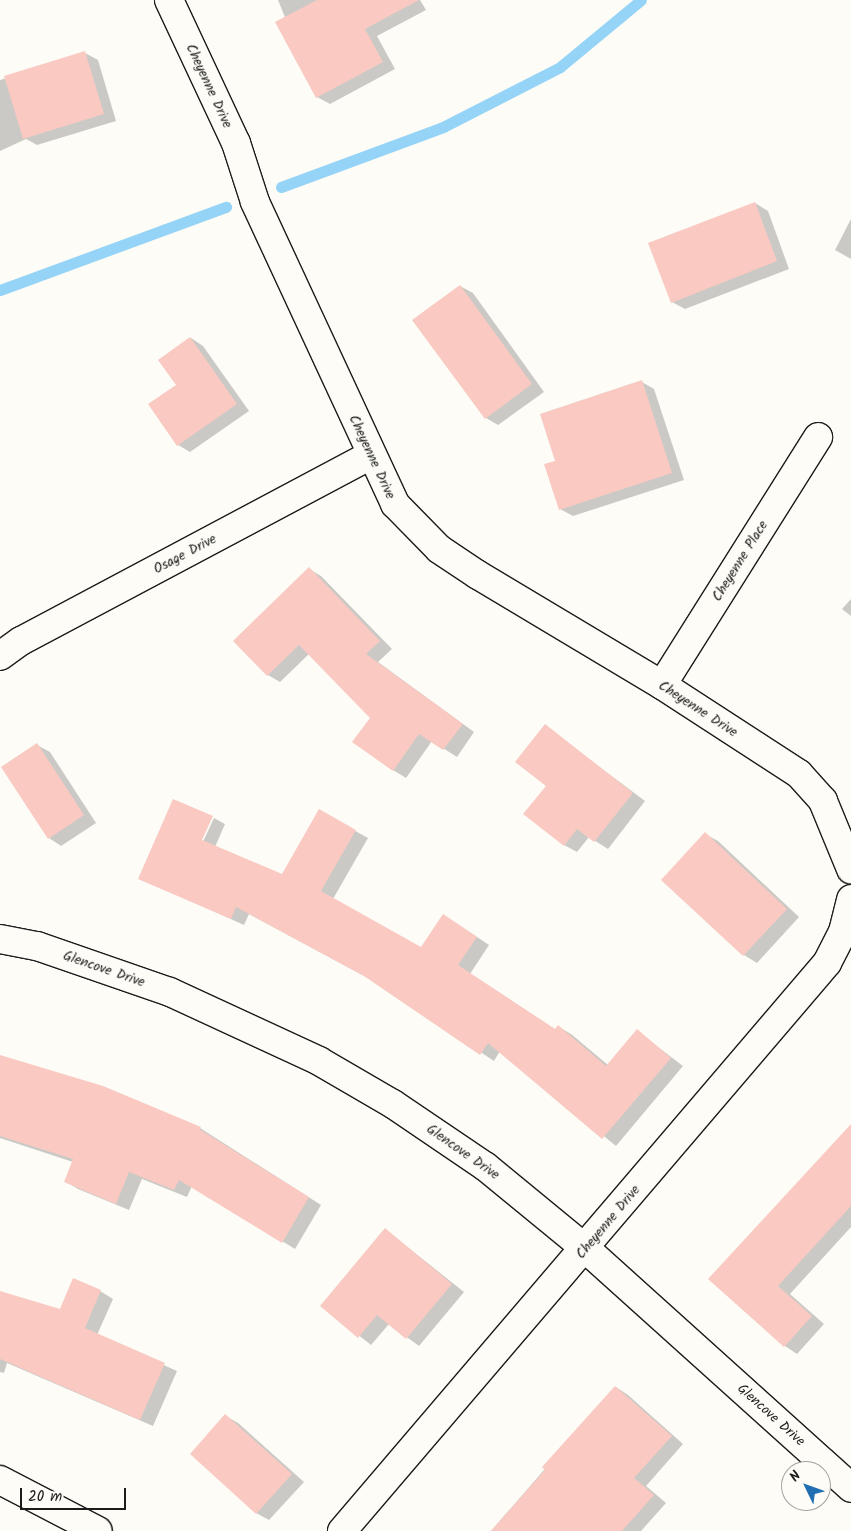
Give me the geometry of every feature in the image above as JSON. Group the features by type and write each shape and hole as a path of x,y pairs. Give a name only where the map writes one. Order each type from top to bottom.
{"street":[{"name":"Cheyenne Drive","path":"169,0 236,144 255,202 395,504 440,548 478,575 662,685 799,774 823,800 851,869"},
{"name":"Cheyenne Place","path":"662,685 818,437"},
{"name":"Osage Drive","path":"0,656 21,641 371,455"},
{"name":"Cheyenne Drive","path":"342,1531 586,1249 827,963 843,932 851,899"},
{"name":"Glencove Drive","path":"0,939 37,946 170,992 319,1061 393,1104 486,1167 586,1249 851,1488"},
{"path":"0,1480 98,1531"}],"building":[{"path":"317,0 419,0 365,29 383,62 316,98 275,22"},
{"path":"85,51 104,114 23,139 4,76"},
{"path":"755,202 777,261 671,303 648,243"},
{"path":"460,285 532,384 485,419 412,320"},
{"path":"190,337 237,404 177,446 148,404 176,385 158,360"},
{"path":"642,380 672,473 559,510 544,464 555,461 540,414"},
{"path":"309,567 380,641 366,654 463,724 443,750 419,734 393,771 352,742 370,718 299,645 267,676 233,641"},
{"path":"545,724 633,793 594,842 577,829 564,846 523,814 546,786 515,762"},
{"path":"37,743 84,815 48,839 1,767"},
{"path":"173,799 213,816 202,840 282,874 319,809 356,830 321,891 421,947 443,914 477,937 458,965 555,1029 558,1025 606,1066 637,1029 671,1058 602,1139 488,1043 480,1055 364,976 236,907 231,919 138,879"},
{"path":"705,832 787,909 743,956 661,880"},
{"path":"0,1055 103,1086 201,1127 199,1129 309,1197 282,1243 179,1180 174,1190 129,1172 116,1204 64,1182 73,1159 0,1136"},
{"path":"851,1124 851,1206 778,1286 812,1316 784,1347 708,1279"},
{"path":"385,1228 452,1284 406,1339 377,1315 358,1338 320,1306"},
{"path":"73,1278 101,1290 85,1328 165,1363 140,1420 0,1359 0,1291 60,1309"},
{"path":"615,1386 672,1436 634,1478 654,1495 622,1531 491,1531 545,1470 542,1467"},
{"path":"225,1414 292,1474 256,1514 190,1454"}],"waterway":[{"path":"281,187 443,127 560,67 641,0"},
{"path":"0,290 226,207"}]}
